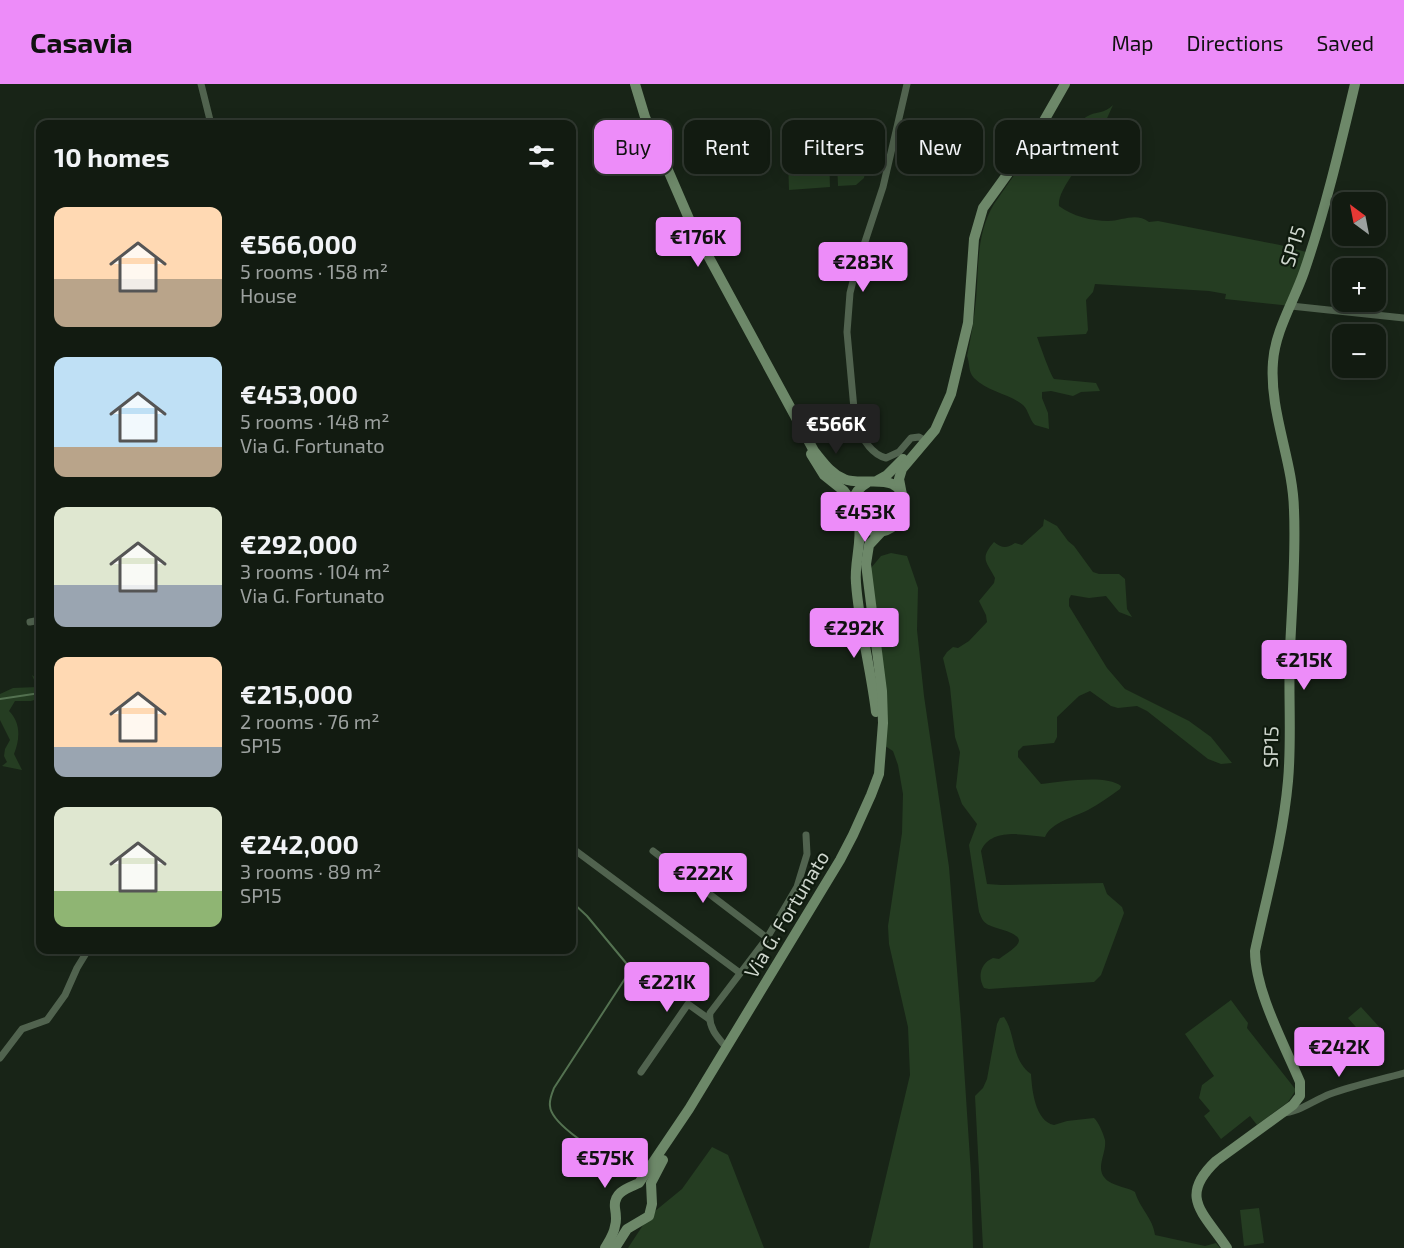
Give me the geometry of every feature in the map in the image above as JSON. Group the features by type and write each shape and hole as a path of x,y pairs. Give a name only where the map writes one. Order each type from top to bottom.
{"main road":[{"path":"635,84 645,117 693,228 814,451 833,472 850,482 873,481 893,485 902,497"},
{"path":"804,434 818,468 824,476 844,491 852,502 854,515 859,523 869,530 882,531 893,527 900,519 903,509 900,474 904,465 935,429 951,394 968,322 974,239 983,208 1037,133 1065,84"},
{"name":"SP15","path":"1227,1248 1197,1202 1195,1190 1205,1171 1216,1161 1293,1105 1300,1096 1300,1082 1257,977 1255,951 1278,845 1288,781 1294,507 1276,412 1273,360 1280,334 1304,272 1334,172 1354,84"},
{"path":"852,502 859,489 887,475 922,444"},
{"name":"Via G. Fortunato","path":"859,523 856,584 878,726 878,744 871,795"},
{"name":"Via G. Fortunato","path":"689,1109 840,860 857,828 879,774 883,723 882,691 866,564 869,545 882,531"},
{"path":"605,1248 615,1229 617,1196 621,1191 639,1183 689,1109"},
{"path":"615,1248 623,1233 644,1221 652,1210 651,1183 689,1109"},
{"path":"632,1186 643,1189 651,1198"},
{"path":"617,1214 626,1222 638,1223"}],"street":[{"path":"201,84 210,120"},
{"path":"907,84 883,187 850,293 847,332 855,420 859,430 875,453 885,458 899,452 911,438 919,437 922,444"},
{"path":"1291,306 1404,318"},
{"path":"30,622 36,621"},
{"path":"726,1047 716,1037 709,1019 710,1013 767,938 797,887 807,854 806,835"},
{"path":"653,850 767,938"},
{"path":"576,851 740,973"},
{"path":"0,1058 22,1029 47,1020 65,995 86,954"},
{"path":"641,1072 688,1004 709,1019"},
{"path":"1281,1113 1293,1113 1309,1102 1331,1094 1404,1073"}],"green space":[{"path":"1113,105 1106,120 1083,120 1093,114 1107,110"},
{"path":"788,174 830,174 830,187 789,190"},
{"path":"838,174 865,174 864,178 856,185 838,186"},
{"path":"1015,174 1073,174 1062,191 1059,206 1076,215 1108,221 1139,218 1149,222 1158,221 1310,253 1291,306 1225,299 1226,294 1209,291 1095,284 1093,292 1086,300 1088,330 1086,334 1037,337 1054,379 1096,383 1100,391 1081,392 1073,396 1051,391 1042,392 1048,413 1049,429 1035,425 1023,405 986,387 971,373 967,356 975,307 981,239 994,204"},
{"path":"1044,519 1057,526 1093,572 1119,574 1125,579 1127,609 1132,617 1119,612 1106,596 1089,598 1071,595 1069,599 1069,606 1107,668 1125,689 1189,721 1211,737 1232,763 1221,764 1208,759 1147,711 1137,706 1118,708 1111,706 1090,691 1079,696 1057,717 1057,737 1054,743 1023,746 1018,751 1018,757 1041,784 1105,780 1121,786 1092,808 1052,827 1045,837 1009,834 992,838 981,851 987,884 1103,883 1107,894 1122,907 1124,913 1101,975 1094,982 989,989 984,988 981,970 989,960 999,959 1019,942 1015,935 987,924 979,912 969,845 977,824 962,804 956,787 960,752 955,737 950,687 943,658 953,647 958,648 969,641 987,622 979,601 994,583 995,578 986,560 989,548 994,542 1004,547 1015,543 1022,545 1043,526"},
{"path":"891,553 907,556 918,588 917,630 924,696 949,867 971,1174 973,1248 869,1248 910,1075 908,1027 889,944 888,926 902,833 903,794 893,751 882,744 866,574 881,556"},
{"path":"36,687 36,699 15,701 9,711 16,721 18,737 14,754 22,770 2,766 7,762 4,756 10,740 0,720 0,694 13,688"},
{"path":"1231,1000 1248,1023 1247,1028 1296,1090 1288,1102 1257,1125 1250,1116 1221,1139 1204,1116 1210,1111 1199,1098 1202,1085 1214,1076 1185,1034"},
{"path":"1361,1007 1382,1030 1369,1042 1348,1018"},
{"path":"1004,1017 1020,1062 1031,1074 1036,1104 1043,1118 1054,1125 1094,1118 1105,1140 1101,1172 1111,1183 1135,1192 1152,1224 1155,1235 1205,1246 1216,1243 1220,1248 983,1248 975,1096 983,1088 987,1079 997,1024 1000,1018"},
{"path":"712,1147 728,1155 764,1248 628,1248 649,1216 682,1189"},
{"path":"1259,1208 1264,1243 1244,1246 1240,1210"}],"waterway":[{"path":"0,699 36,694"},
{"path":"576,906 587,916 629,969 628,974 554,1088 550,1106 553,1114 568,1131 621,1167"}]}
